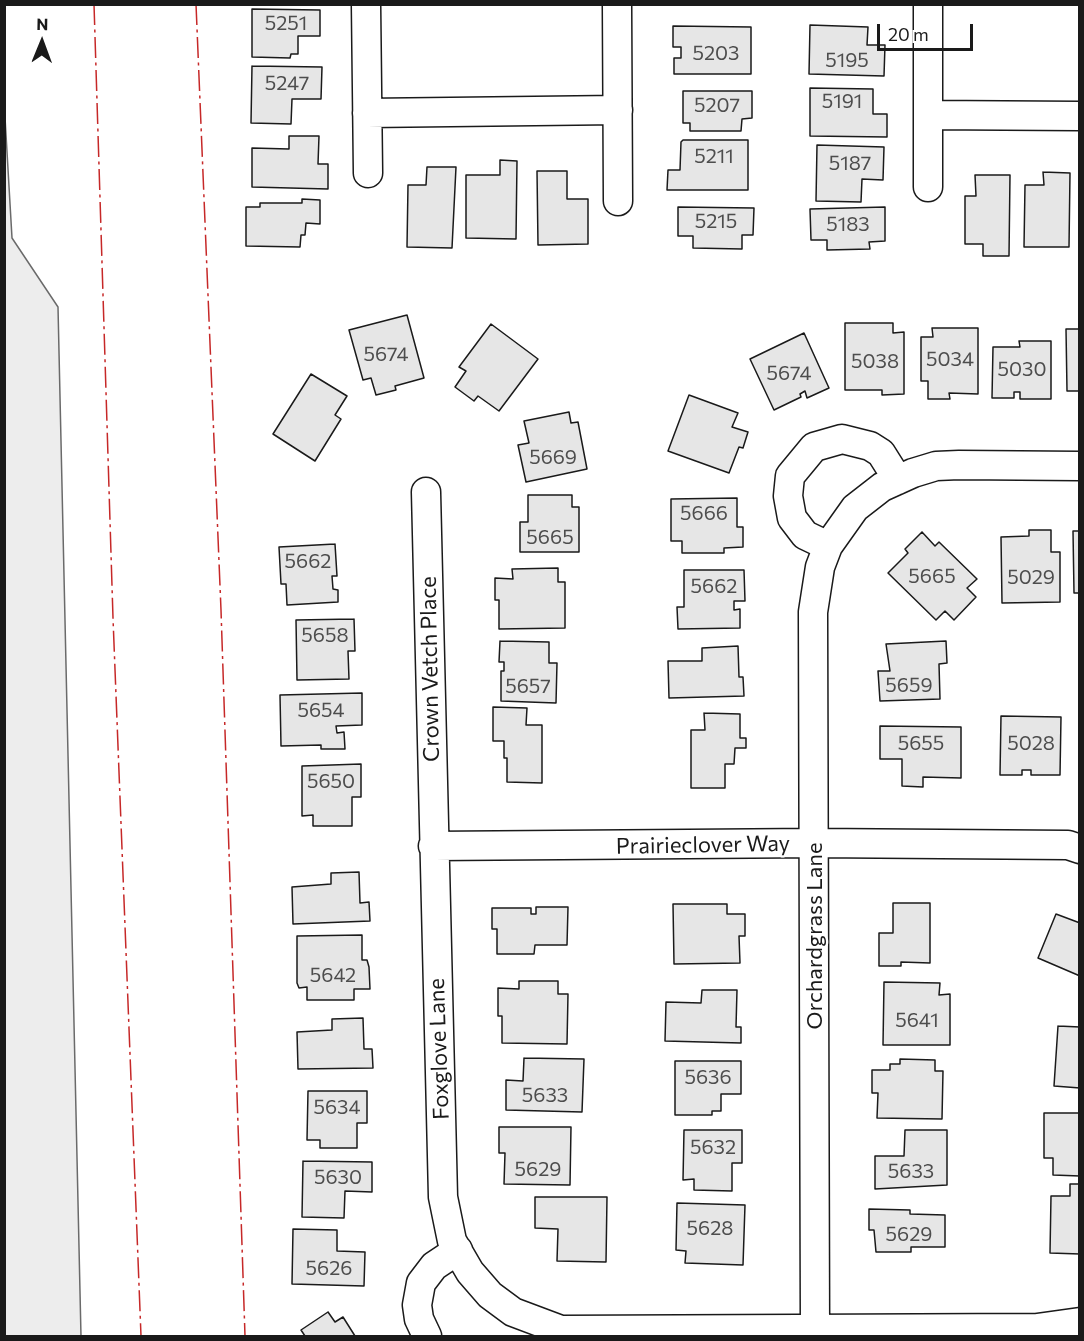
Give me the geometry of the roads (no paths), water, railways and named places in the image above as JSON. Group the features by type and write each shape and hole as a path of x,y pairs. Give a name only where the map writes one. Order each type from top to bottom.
{"street":[{"path":"366,4 368,173"},
{"path":"616,4 618,201"},
{"path":"928,4 928,187"},
{"path":"367,113 618,110"},
{"path":"928,115 1080,116"},
{"path":"828,546 805,535 792,518 788,496 790,476 814,447 842,439 856,441 881,453 898,480"},
{"name":"Orchardgrass Lane","path":"815,1329 813,603 818,573 828,546 855,508 882,487 898,480 936,466 1080,466"},
{"name":"Crown Vetch Place","path":"426,492 434,846"},
{"name":"Prairieclover Way","path":"434,846 815,843 1068,845 1080,849"},
{"name":"Foxglove Lane","path":"434,846 443,1197 448,1226 470,1272 490,1295 513,1312 522,1327 621,1332 1037,1328 1080,1322"},
{"path":"427,1336 421,1327 417,1305 421,1283 434,1266 458,1250"}]}
